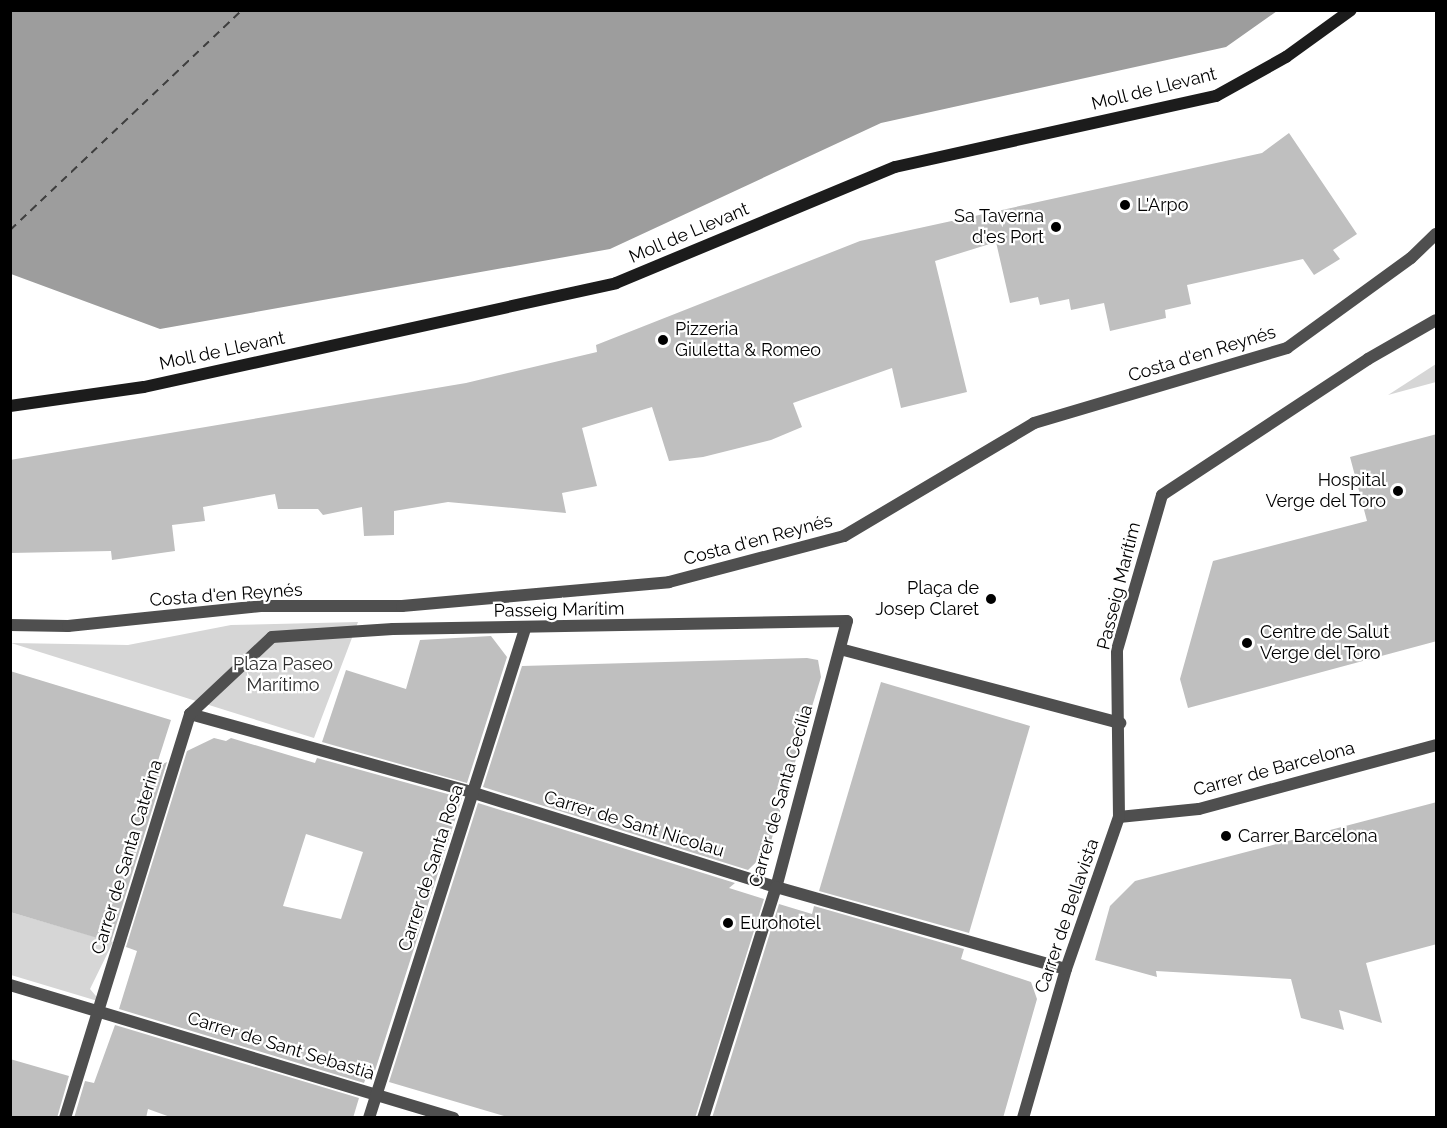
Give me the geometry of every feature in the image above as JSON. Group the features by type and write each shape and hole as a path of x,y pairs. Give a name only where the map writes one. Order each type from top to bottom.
{"street":[{"name":"Moll de Llevant","path":"10,406 144,387 616,283 895,167 1216,96 1286,57 1352,10"},
{"name":"Costa d'en Reynés","path":"10,626 68,626 262,606 402,606 669,582 844,536 1034,423 1287,348 1411,258 1437,234"},
{"name":"Passeig Marítim","path":"1120,723 1118,650 1162,495 1368,359 1437,320"},
{"name":"Passeig Marítim","path":"272,637 393,629 525,629 848,621"},
{"name":"Carrer de Santa Cecília","path":"703,1118 776,887 848,621"},
{"name":"Carrer de Santa Rosa","path":"369,1118 525,629"},
{"name":"Carrer de Santa Caterina","path":"65,1118 190,714 272,637"},
{"path":"840,649 1120,723"},
{"name":"Carrer de Sant Nicolau","path":"190,714 474,794 776,887 1066,969"},
{"name":"Carrer de Bellavista","path":"1023,1118 1066,969 1119,817 1120,723"},
{"name":"Carrer de Barcelona","path":"1119,817 1199,809 1437,745"},
{"name":"Carrer de Sant Sebastià","path":"10,984 453,1118"}],"green space":[{"path":"1436,364 1436,382 1388,395"},
{"name":"Plaza Paseo Marítimo","path":"358,622 314,738 11,643 128,645 231,625"},
{"path":"10,912 113,942 90,989 101,1002 11,975"}],"shaded area":[{"path":"10,11 1277,11 1226,47 881,123 610,249 160,329 11,274"}],"building":[{"path":"1289,133 1357,234 1333,250 1340,259 1314,275 1303,259 1187,285 1191,304 1165,310 1166,318 1110,331 1104,303 1071,310 1069,299 1040,305 1038,297 1010,303 996,242 935,261 967,392 901,408 892,368 793,403 802,427 771,440 703,457 669,461 652,407 582,428 597,486 562,493 566,513 448,502 394,511 394,535 364,536 362,507 323,515 318,509 278,509 275,494 203,507 205,521 172,525 175,551 112,560 111,551 10,553 10,460 466,383 597,352 596,345 860,241 1262,153"},
{"path":"1437,434 1437,641 1188,708 1180,679 1213,561 1367,521 1350,457"},
{"path":"491,636 507,657 467,783 322,742 346,670 406,689 420,640"},
{"path":"807,658 818,660 821,677 768,851 748,870 483,787 522,666"},
{"path":"10,671 171,720 156,767 167,762 111,942 10,912"},
{"path":"881,682 1030,726 969,933 819,891"},
{"path":"214,738 226,741 231,738 315,763 317,758 462,798 373,1077 367,1075 364,1083 119,1009 137,951 126,947 187,751","holes":["306,834 363,852 341,919 283,906"]},
{"path":"1437,802 1437,944 1366,963 1382,1023 1339,1010 1344,1030 1301,1018 1291,979 1156,971 1157,977 1095,960 1110,906 1135,881"},
{"path":"478,803 735,883 729,888 764,899 695,1118 511,1118 389,1082"},
{"path":"779,904 812,914 814,906 964,949 961,959 1031,982 1037,999 1003,1118 712,1118"},
{"path":"115,1025 359,1098 353,1118 173,1118 148,1109 146,1118 74,1118 85,1081 94,1083"},
{"path":"10,1059 69,1076 57,1118 10,1118"}],"ferry route":[{"path":"10,230 242,10"}],"place":[{"name":"L'Arpo","path":"1125,205"},
{"name":"Sa Taverna d'es Port","path":"1056,227"},
{"name":"Pizzeria Giuletta & Romeo","path":"663,340"},
{"name":"Hospital Verge del Toro","path":"1398,491"},
{"name":"Plaça de Josep Claret","path":"991,599"},
{"name":"Centre de Salut Verge del Toro","path":"1247,643"},
{"name":"Carrer Barcelona","path":"1226,836"},
{"name":"Eurohotel","path":"728,923"}]}
